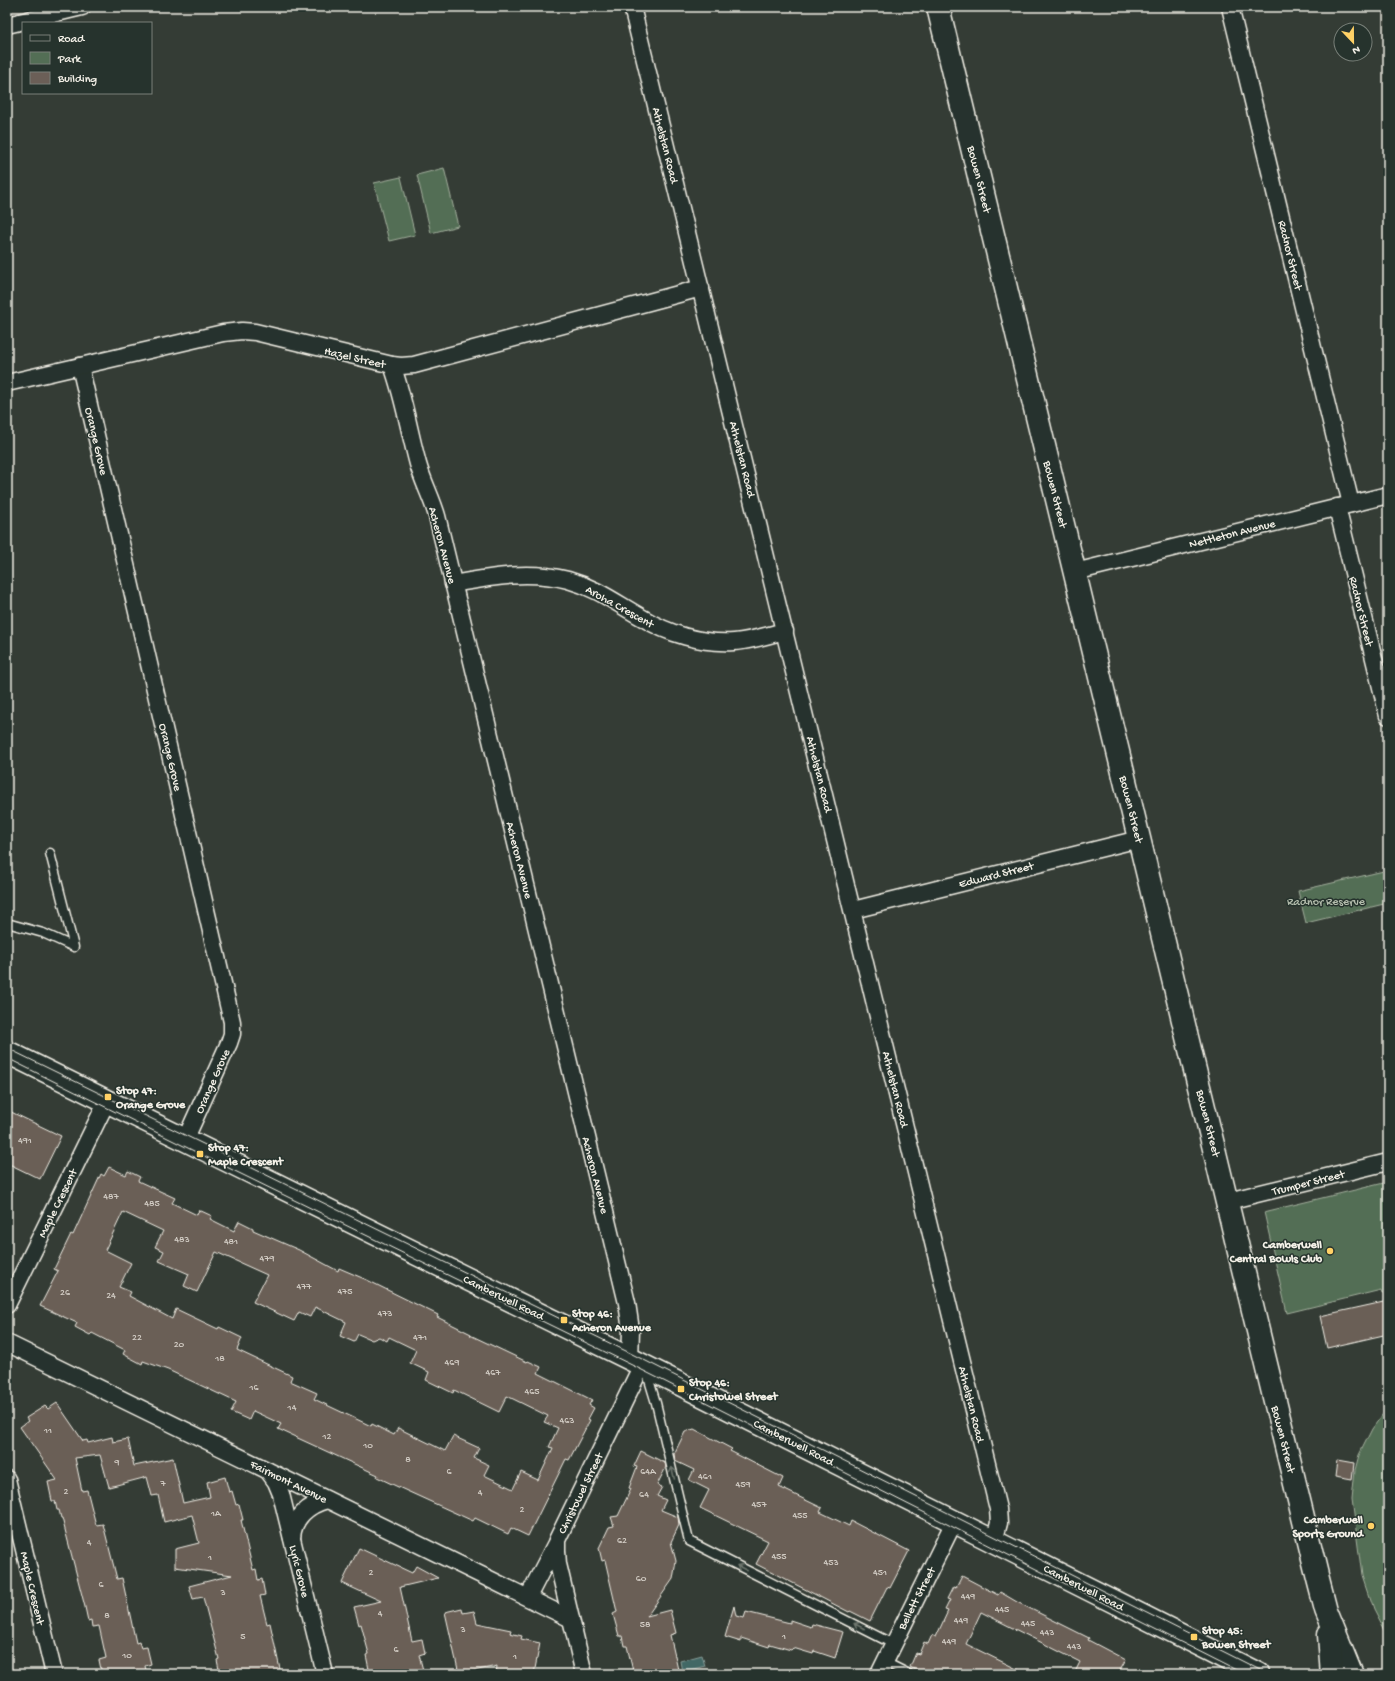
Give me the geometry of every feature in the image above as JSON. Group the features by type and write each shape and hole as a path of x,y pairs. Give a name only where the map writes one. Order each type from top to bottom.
{"street":[{"path":"7,24 82,7"},
{"name":"Athelstan Road","path":"632,7 998,1509 999,1523 994,1542"},
{"name":"Bowen Street","path":"938,7 1326,1610 1352,1674"},
{"name":"Radnor Street","path":"1230,7 1344,506 1388,716"},
{"name":"Hazel Street","path":"7,383 216,335 242,331 255,332 392,365 414,365 701,288"},
{"name":"Acheron Avenue","path":"392,365 404,401 424,485 437,516 627,1303 631,1330 639,1363"},
{"name":"Orange Grove","path":"80,366 232,1022 232,1034 229,1043 185,1140"},
{"name":"Nettleton Avenue","path":"1075,572 1388,495"},
{"name":"Aroha Crescent","path":"453,584 493,576 543,576 569,580 607,596 656,626 673,633 705,640 735,642 785,631"},
{"name":"Edward Street","path":"853,910 1139,839"},
{"name":"Camberwell Road","path":"7,1052 639,1363 1258,1674"},
{"name":"Maple Crescent","path":"7,1305 107,1101"},
{"name":"Trumper Street","path":"1228,1201 1388,1162"},
{"name":"Fairmont Avenue","path":"7,1343 571,1619"},
{"name":"Christowel Street","path":"584,1674 557,1557 557,1540 639,1363"},
{"name":"Lyric Grove","path":"268,1471 278,1487 325,1674"},
{"name":"Maple Crescent","path":"7,1479 54,1674"},
{"path":"292,1540 293,1528 302,1514 311,1506 327,1500"},
{"name":"Bellett Street","path":"882,1668 954,1522"},
{"path":"528,1597 557,1540"},
{"name":"Bowen Street","path":"1326,1610 1332,1674"}],"lane":[{"path":"7,923 43,933 74,947 50,853"},
{"path":"639,1363 656,1403 689,1541 893,1644"},
{"path":"882,1668 909,1674"}],"green space":[{"path":"444,168 458,226 431,233 417,175"},
{"path":"401,177 415,235 389,241 374,183"},
{"name":"Radnor Reserve","path":"1388,870 1388,903 1306,923 1298,891"},
{"name":"Camberwell Central Bowls Club","path":"1388,1182 1388,1292 1382,1293 1381,1290 1287,1313 1264,1212"},
{"name":"Camberwell Sports Ground","path":"1388,1407 1388,1638 1373,1609 1362,1576 1352,1499 1355,1470 1359,1455 1372,1429"}],"water":[{"path":"702,1655 705,1666 682,1672 680,1661"}],"building":[{"path":"7,1110 61,1136 40,1179 7,1163"},
{"path":"109,1167 126,1175 128,1171 140,1177 138,1181 175,1198 172,1203 197,1215 199,1210 212,1216 210,1219 234,1231 239,1221 253,1228 253,1230 299,1250 338,1271 339,1268 367,1280 438,1315 437,1317 471,1334 470,1335 541,1367 538,1373 592,1400 589,1405 594,1408 588,1419 590,1420 569,1460 566,1459 528,1536 511,1528 508,1534 475,1518 473,1521 396,1486 377,1477 378,1475 278,1429 281,1424 253,1411 249,1420 231,1412 236,1402 168,1370 143,1361 142,1364 123,1354 125,1350 92,1333 90,1335 75,1327 77,1323 40,1306 58,1271 54,1269 71,1234 73,1235 101,1174 104,1176","holes":["123,1212 163,1231 155,1247 164,1251 159,1261 189,1274 184,1286 197,1292 216,1252 267,1275 253,1302 294,1321 299,1312 310,1317 315,1307 346,1322 340,1336 354,1342 358,1334 372,1340 379,1337 387,1341 389,1337 416,1350 410,1363 429,1372 426,1380 453,1393 454,1390 499,1412 507,1396 548,1416 544,1422 558,1428 549,1447 553,1448 538,1480 521,1472 513,1489 484,1475 489,1465 474,1458 479,1448 453,1436 445,1451 398,1428 394,1435 372,1424 371,1426 314,1399 317,1393 290,1381 292,1376 237,1350 242,1338 219,1327 218,1329 176,1309 172,1319 129,1296 131,1292 119,1287 131,1263 105,1250"]},
{"path":"1388,1301 1388,1334 1327,1348 1320,1316"},
{"path":"57,1403 83,1441 87,1440 88,1443 112,1437 113,1442 128,1439 134,1466 173,1458 183,1503 210,1497 207,1482 225,1477 229,1492 232,1491 236,1505 239,1504 243,1520 241,1520 253,1570 256,1569 258,1580 262,1579 265,1595 260,1596 267,1624 270,1623 281,1674 220,1674 217,1660 219,1659 203,1597 193,1599 189,1586 232,1575 175,1567 175,1549 199,1543 192,1515 164,1522 158,1495 152,1496 147,1477 109,1487 100,1455 75,1458 82,1491 87,1490 96,1525 103,1524 117,1579 122,1578 136,1643 139,1642 141,1648 147,1647 151,1664 145,1666 147,1674 102,1674 99,1660 106,1658 99,1626 92,1627 91,1620 88,1621 62,1518 59,1510 57,1510 55,1501 52,1501 48,1482 57,1480 20,1427 28,1421 26,1418 45,1406 48,1409"},
{"path":"694,1429 732,1449 730,1451 783,1478 779,1487 822,1508 820,1512 849,1526 851,1521 909,1551 890,1588 887,1587 870,1621 850,1611 849,1612 756,1564 768,1541 700,1508 709,1490 689,1480 694,1470 675,1461 674,1454 685,1432"},
{"path":"641,1451 665,1463 666,1467 657,1485 662,1487 657,1496 666,1500 661,1510 678,1517 679,1525 671,1542 676,1561 673,1579 647,1616 670,1610 676,1633 670,1635 679,1674 636,1674 635,1670 633,1671 627,1646 624,1646 622,1636 619,1636 613,1614 617,1612 605,1560 602,1561 599,1548 609,1527 614,1526 611,1517 618,1516 631,1489 629,1488 637,1467 634,1466"},
{"path":"1337,1460 1354,1463 1352,1479 1335,1476"},
{"path":"359,1548 412,1573 416,1566 438,1578 400,1587 412,1641 422,1639 425,1653 419,1655 424,1674 370,1674 366,1655 369,1654 361,1624 359,1625 354,1607 381,1601 342,1583"},
{"path":"962,1576 998,1595 1000,1592 1089,1638 1088,1640 1126,1660 1118,1674 1074,1674 1080,1662 981,1612 966,1644 1027,1674 924,1674 910,1667 916,1653 919,1654 924,1642 928,1644 932,1635 936,1637 948,1611 945,1610 950,1600 947,1599 953,1587 956,1588"},
{"path":"734,1606 736,1616 744,1618 746,1612 790,1623 790,1620 811,1627 812,1624 843,1632 835,1658 814,1651 813,1654 793,1648 791,1650 770,1644 769,1647 741,1638 741,1642 725,1637"},
{"path":"462,1608 463,1613 474,1611 477,1623 511,1630 510,1633 522,1636 521,1639 540,1643 534,1674 496,1674 497,1666 459,1674 445,1612"}],"tram line":[{"path":"7,1048 630,1353 1268,1674"},
{"path":"7,1058 640,1369 1244,1674"}],"place":[{"name":"Stop 47: Orange Grove","path":"108,1097"},
{"name":"Stop 47: Maple Crescent","path":"200,1154"},
{"name":"Camberwell Central Bowls Club","path":"1330,1251"},
{"name":"Stop 46: Acheron Avenue","path":"564,1320"},
{"name":"Stop 46: Christowel Street","path":"681,1389"},
{"name":"Camberwell Sports Ground","path":"1371,1526"},
{"name":"Stop 45: Bowen Street","path":"1194,1637"}]}
